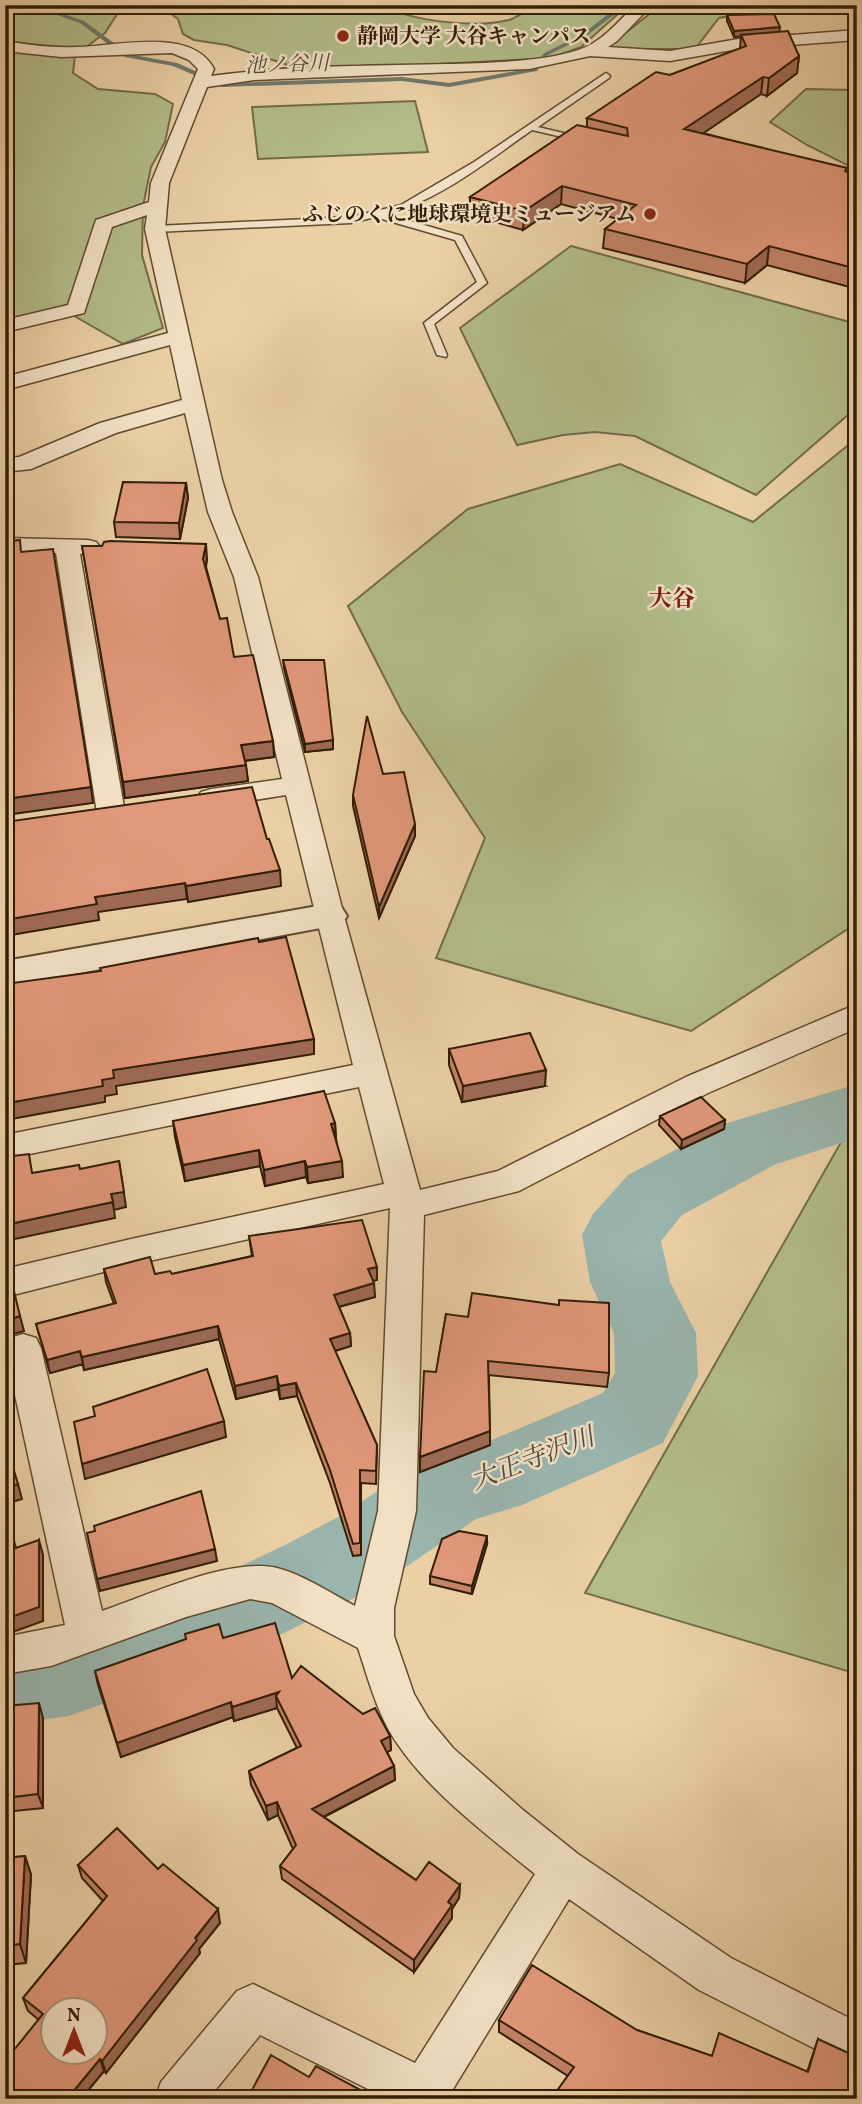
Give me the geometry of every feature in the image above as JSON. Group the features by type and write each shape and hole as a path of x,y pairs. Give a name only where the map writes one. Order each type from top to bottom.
{"street":[{"path":"590,51 611,38 643,5"},
{"path":"202,83 271,74 507,66 590,51 670,56 738,44 857,35"},
{"path":"5,46 29,51 87,52 167,47 214,49"},
{"path":"167,47 203,61 206,69 160,183 155,229 220,512 223,549 246,577 296,785 404,1200 397,1511 374,1608 374,1636 396,1701 413,1732 438,1762 564,1869 715,1974 857,2048"},
{"path":"237,60 271,74"},
{"path":"5,326 77,309 103,224 156,206"},
{"path":"5,384 181,336"},
{"path":"5,465 23,464 120,424 195,403"},
{"path":"5,545 106,547"},
{"path":"67,547 111,813"},
{"path":"190,801 296,785"},
{"path":"5,974 330,916"},
{"path":"5,1283 131,1252 507,1182 697,1085 857,1015"},
{"path":"5,1147 372,1073"},
{"path":"23,1348 88,1636"},
{"path":"5,1656 51,1648 186,1599 250,1582 294,1594 374,1636"},
{"path":"178,2099 253,2007 424,2092 564,1869"}],"lane":[{"path":"155,229 351,220 404,207 477,164 606,76"},
{"path":"529,127 596,143"},
{"path":"376,214 459,238 482,283 429,323 442,355"}],"green space":[{"name":"静岡大学 大谷キャンパス","path":"544,4 628,5 581,47 551,58 404,66 297,68 227,45 194,40 183,34 178,19 159,5 383,5 410,16 444,22 479,23 509,20 534,6"},
{"path":"5,5 123,5 105,33 75,55 73,73 98,89 155,94 173,104 165,142 151,167 143,206 142,255 163,328 123,344 62,309 5,319"},
{"path":"661,5 857,5 857,12 766,10 719,18 695,49 605,49"},
{"path":"806,89 857,90 857,170 807,145 770,122"},
{"path":"415,101 428,152 258,159 252,107"},
{"path":"571,246 857,324 857,407 756,495 635,436 595,432 563,435 517,445 460,328"},
{"path":"857,438 857,923 691,1031 436,958 485,838 402,712 348,606 468,509 620,464 753,522"},
{"path":"857,1114 857,1674 585,1593"}],"building":[{"path":"774,14 780,27 734,31 727,15"},
{"path":"788,31 799,56 769,78 763,77 684,129 847,168 845,171 857,178 857,269 769,246 747,264 605,229 636,205 562,186 524,211 470,197 577,125 628,136 627,128 587,118 656,72 670,75 746,46 741,35"},
{"path":"123,482 186,483 179,523 114,522"},
{"path":"20,540 21,552 53,549 91,787 5,799 5,542"},
{"path":"104,542 206,544 203,559 220,619 227,618 234,657 253,655 273,741 241,745 246,765 123,782 82,546 102,546"},
{"path":"283,660 324,660 333,740 305,744"},
{"path":"367,716 383,774 404,772 415,824 379,907 353,795"},
{"path":"252,787 267,839 280,870 186,886 185,883 95,897 97,904 5,920 5,822"},
{"path":"286,937 314,1039 113,1070 114,1078 102,1080 103,1086 8,1103 5,1090 5,984 101,971 100,968 258,938 259,942"},
{"path":"530,1033 546,1070 463,1086 449,1049"},
{"path":"324,1091 335,1123 331,1124 342,1161 307,1167 305,1161 264,1170 259,1150 183,1165 173,1121"},
{"path":"701,1097 725,1120 682,1140 660,1116"},
{"path":"29,1154 32,1173 79,1165 80,1169 119,1161 124,1192 111,1194 113,1202 5,1225 5,1157"},
{"path":"362,1220 377,1267 368,1269 374,1283 334,1295 350,1333 330,1339 377,1445 376,1471 360,1470 360,1543 353,1544 330,1470 296,1383 279,1386 277,1376 235,1386 218,1326 82,1357 80,1351 47,1360 36,1324 116,1303 104,1269 150,1257 155,1274 170,1271 172,1274 253,1256 249,1236"},
{"path":"13,1287 20,1316 5,1321 5,1289"},
{"path":"472,1293 559,1305 559,1300 609,1303 609,1373 488,1361 490,1431 420,1457 424,1371 436,1372 446,1314 468,1317"},
{"path":"207,1369 224,1421 82,1464 74,1422 95,1416 93,1407"},
{"path":"5,1440 18,1484 5,1488"},
{"path":"201,1491 215,1549 97,1579 87,1533 95,1531 94,1526"},
{"path":"5,1508 16,1548 39,1540 39,1607 6,1619 5,1616"},
{"path":"459,1531 487,1536 472,1586 430,1576 442,1539"},
{"path":"275,1623 292,1678 301,1666 363,1714 375,1708 390,1736 381,1741 394,1766 312,1809 416,1880 429,1862 460,1885 448,1902 452,1905 414,1960 280,1866 296,1845 277,1802 266,1806 249,1771 301,1746 276,1696 279,1692 232,1707 231,1702 117,1743 95,1671 186,1639 185,1634 219,1624 223,1638"},
{"path":"39,1703 38,1794 5,1798 5,1706"},
{"path":"117,1828 158,1869 163,1864 218,1909 108,2053 108,1996 38,1996 38,2010 23,1998 107,1896 78,1865"},
{"path":"25,1856 20,1944 5,1946 5,1858"},
{"path":"532,1965 637,2030 712,2056 719,2033 808,2072 818,2039 857,2057 857,2099 551,2099 574,2067 499,2020"},
{"path":"38,2020 38,2066 94,2066 67,2099 5,2099 5,2061"},
{"path":"271,2055 309,2077 316,2066 366,2093 364,2099 247,2099"}],"waterway":[{"name":"池ノ谷川","path":"31,5 82,22 127,56 175,64 222,85 402,79 449,85 535,70 546,54 583,36 624,5"},
{"name":"大正寺沢川","path":"5,1682 68,1673 190,1634 317,1573 369,1544 453,1488 491,1479 633,1418 657,1376 655,1333 630,1282 621,1235 655,1195 750,1144 857,1111"}],"place":[{"name":"静岡大学 大谷キャンパス","path":"343,36"},
{"name":"ふじのくに地球環境史ミュージアム","path":"650,214"}],"district":[{"name":"大谷","path":"672,598"}]}
